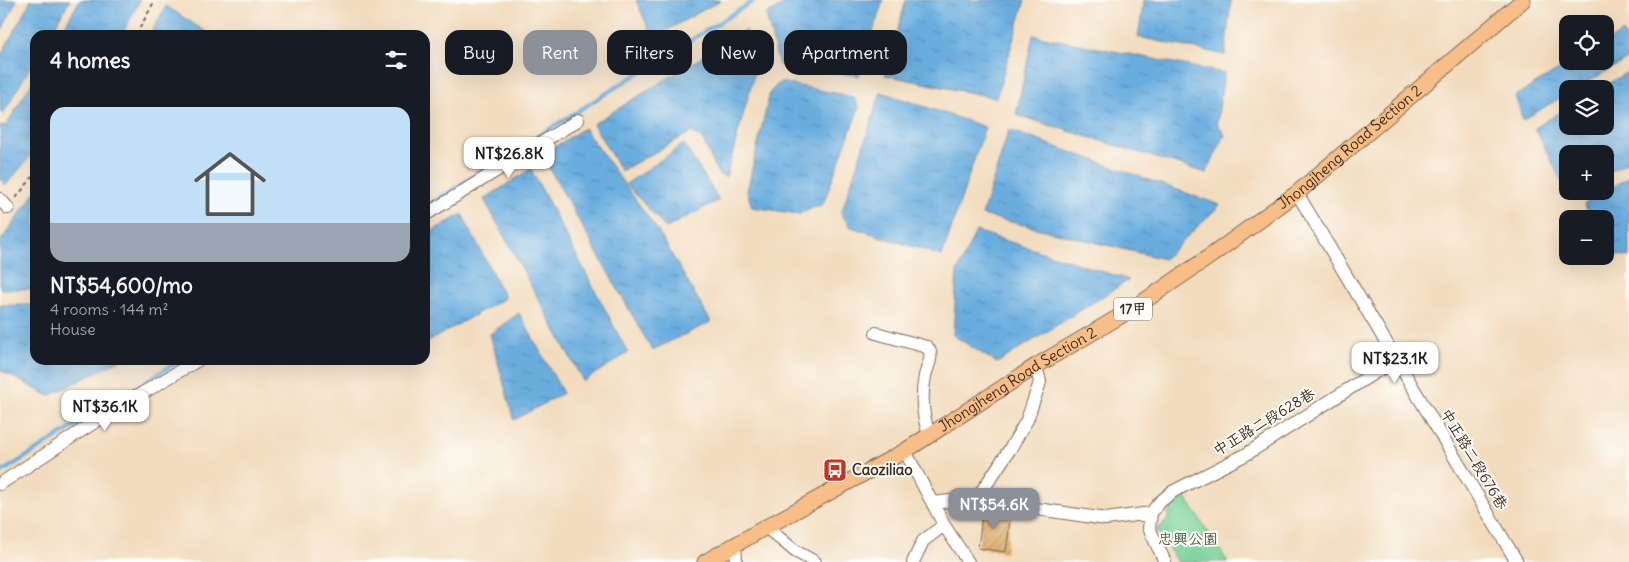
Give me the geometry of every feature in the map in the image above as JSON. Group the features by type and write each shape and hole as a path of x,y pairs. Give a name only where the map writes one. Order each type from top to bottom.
{"main road":[{"name":"Jhongjheng Road Section 2","path":"705,562 905,451 1036,366 1134,308 1212,255 1296,192 1523,0"}],"street":[{"path":"430,212 578,120"},
{"name":"中正路二段676巷","path":"1296,192 1517,562"},
{"path":"876,333 927,347 930,350 931,354 925,378 923,400 924,420 929,434"},
{"name":"中正路二段628巷","path":"1151,513 1172,492 1245,455 1396,359"},
{"path":"0,484 104,416 190,365"},
{"path":"976,500 1027,420 1040,382 1036,366"},
{"path":"905,451 944,525 968,562"},
{"path":"933,503 976,500 1106,519 1151,513 1149,528 1165,562"},
{"path":"913,562 923,541 944,525"},
{"path":"766,527 798,557 815,562"},
{"path":"735,544 736,562"}],"path":[{"path":"139,30 155,0"},
{"path":"4,204 30,179"}],"green space":[{"name":"忠興公園","path":"1184,495 1228,562 1177,562 1157,529 1167,521 1170,509"}],"water":[{"path":"0,0 17,0 0,34"},
{"path":"31,0 70,0 53,30 30,30 30,68 3,114 0,112 0,57"},
{"path":"80,0 140,0 125,30 62,30"},
{"path":"636,0 721,0 667,30 649,30"},
{"path":"791,0 883,0 874,30 784,30 784,66 779,65 774,46 774,30 770,30 766,15"},
{"path":"906,0 1025,0 996,98 885,75 907,75 907,30 898,30"},
{"path":"1144,0 1231,0 1225,55 1138,37"},
{"path":"166,6 203,30 153,30"},
{"path":"1623,32 1629,44 1629,58 1614,67 1614,38"},
{"path":"1033,35 1224,73 1217,123 1225,135 1206,173 1016,115"},
{"path":"702,57 702,75 754,75 726,177 718,174 703,140 691,132 621,171 593,124 673,75 692,75 692,63"},
{"path":"1559,70 1608,70 1591,80 1559,80 1559,99 1523,120 1515,96"},
{"path":"1629,71 1629,161 1614,170 1614,145 1559,145 1559,176 1535,128 1559,113 1559,135 1614,135 1614,80"},
{"path":"780,82 854,97 859,108 823,204 799,214 752,207 747,191 770,92"},
{"path":"30,85 30,157 6,185 0,179 0,125 6,126"},
{"path":"881,92 985,127 942,256 851,227 841,214"},
{"path":"584,128 658,231 711,322 652,350 542,155"},
{"path":"1009,130 1220,205 1164,259 982,215"},
{"path":"684,144 719,200 666,228 626,184"},
{"path":"531,169 628,353 583,381 484,199"},
{"path":"1629,177 1629,257 1614,254 1614,210 1587,210 1584,204 1591,200 1614,200 1614,186"},
{"path":"30,199 30,289 0,289 0,242"},
{"path":"462,214 505,298 430,340 430,232"},
{"path":"976,231 1129,280 997,363 953,335 957,272"},
{"path":"0,305 30,305 30,365 110,365 49,396 0,370"},
{"path":"519,313 563,393 514,420 490,334"}],"building":[{"path":"983,509 1011,513 1006,552 978,548"}],"waterway":[{"path":"430,204 755,0"},
{"path":"0,473 172,365"}],"place":[{"name":"Caoziliao","path":"835,470"}]}
